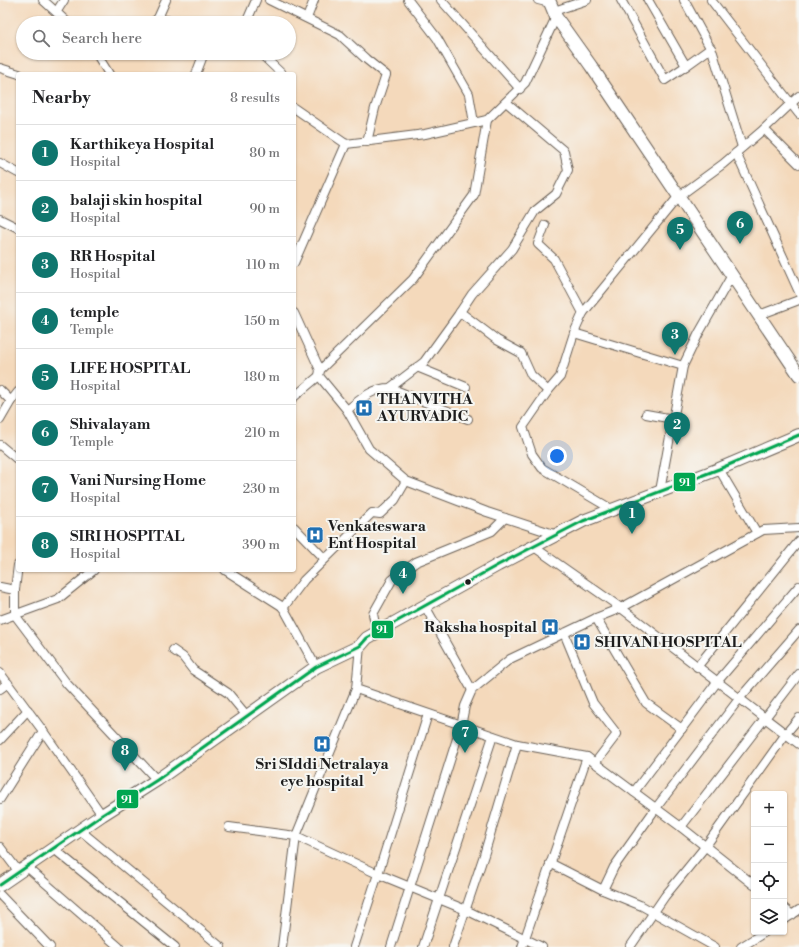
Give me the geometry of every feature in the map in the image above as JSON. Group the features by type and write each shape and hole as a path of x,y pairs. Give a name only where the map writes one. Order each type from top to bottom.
{"main road":[{"path":"552,8 799,375"},
{"path":"0,885 81,831 102,815 157,780 316,668 360,646 368,638 534,546 583,521 720,469 799,434"}],"street":[{"path":"43,0 62,16"},
{"path":"57,11 64,0"},
{"path":"157,16 166,0"},
{"path":"249,16 256,0"},
{"path":"269,0 340,35 386,75 375,108 367,142"},
{"path":"307,18 314,0"},
{"path":"408,0 437,38 469,94 474,123"},
{"path":"441,0 520,89"},
{"path":"538,0 552,8 587,0"},
{"path":"621,0 665,80 711,48"},
{"path":"648,0 686,66"},
{"path":"684,0 713,53 739,150 799,292"},
{"path":"711,0 799,114"},
{"path":"296,109 346,144 425,134 487,120 525,83 552,8"},
{"path":"100,60 108,72"},
{"path":"197,72 201,60"},
{"path":"267,60 280,72"},
{"path":"0,68 16,73"},
{"path":"612,510 542,468 532,454 523,427 548,391 560,377 574,333 583,313 678,197 739,150 799,96"},
{"path":"390,388 424,362 472,294 512,249 535,211 556,194 568,170 564,151 506,102"},
{"path":"296,395 413,279 474,195 487,120"},
{"path":"764,129 799,164"},
{"path":"296,258 346,144"},
{"path":"0,163 16,173"},
{"path":"0,220 16,227"},
{"path":"545,224 538,244 554,259 583,313"},
{"path":"660,491 683,366 699,332 732,275"},
{"path":"759,315 799,300"},
{"path":"460,312 497,340 521,353 531,376 548,391"},
{"path":"296,318 320,373 347,409 368,449 406,481 505,518 557,535"},
{"path":"574,333 683,366"},
{"path":"417,367 466,387"},
{"path":"347,409 370,392 383,388 390,388 468,419"},
{"path":"0,390 11,401"},
{"path":"0,420 16,395"},
{"path":"646,414 673,419"},
{"path":"0,444 16,458"},
{"path":"720,469 757,533"},
{"path":"284,608 304,580 372,513 380,514 395,500 406,481"},
{"path":"377,633 373,614 392,580 416,562 492,531 505,518"},
{"path":"391,947 462,726 466,706 472,690 510,659 596,618 621,608 763,530 799,528"},
{"path":"296,529 326,559"},
{"path":"697,667 799,541"},
{"path":"534,546 621,608 799,744"},
{"path":"17,572 15,590 15,614 67,684 157,780"},
{"path":"0,620 58,599 92,572"},
{"path":"228,572 284,608 316,668"},
{"path":"634,792 717,682 799,586"},
{"path":"0,587 15,590"},
{"path":"425,606 472,690"},
{"path":"596,618 646,703 682,729"},
{"path":"603,890 614,868 656,808 739,699 799,630"},
{"path":"564,633 593,703 617,734 595,763"},
{"path":"282,947 296,836 356,689 360,646"},
{"path":"173,650 183,657 193,670 228,693 247,716"},
{"path":"0,673 8,682 102,815"},
{"path":"681,827 799,674"},
{"path":"0,689 8,682"},
{"path":"356,689 517,744 587,757 681,827 751,883"},
{"path":"0,740 28,710"},
{"path":"354,947 428,714"},
{"path":"630,947 654,912 705,846 799,718"},
{"path":"0,799 43,731"},
{"path":"423,947 493,736"},
{"path":"453,947 484,855 517,744"},
{"path":"523,943 587,757"},
{"path":"229,827 296,836 378,874 466,910 523,943 542,947"},
{"path":"81,831 221,947"},
{"path":"0,847 23,870 119,947"},
{"path":"54,849 174,947"},
{"path":"550,863 603,890 654,912 715,947"},
{"path":"0,895 50,947"},
{"path":"787,909 797,913"},
{"path":"787,918 797,913"},
{"path":"741,947 760,935"}],"transit line":[{"name":"91","path":"0,885 102,815 157,780 316,667 360,646 367,638 498,565 583,521 719,469 799,435"}],"place":[{"name":"Shivalayam","path":"740,244"},
{"name":"LIFE HOSPITAL","path":"680,250"},
{"name":"RR Hospital","path":"675,355"},
{"name":"THANVITHA AYURVADIC","path":"364,408"},
{"name":"balaji skin hospital","path":"677,445"},
{"name":"Karthikeya Hospital","path":"632,534"},
{"name":"Venkateswara Ent Hospital","path":"315,535"},
{"name":"temple","path":"403,594"},
{"name":"Raksha hospital","path":"550,627"},
{"name":"SHIVANI HOSPITAL","path":"582,642"},
{"name":"Sri SIddi Netralaya eye hospital","path":"322,744"},
{"name":"Vani Nursing Home","path":"465,753"},
{"name":"SIRI HOSPITAL","path":"125,771"}]}
